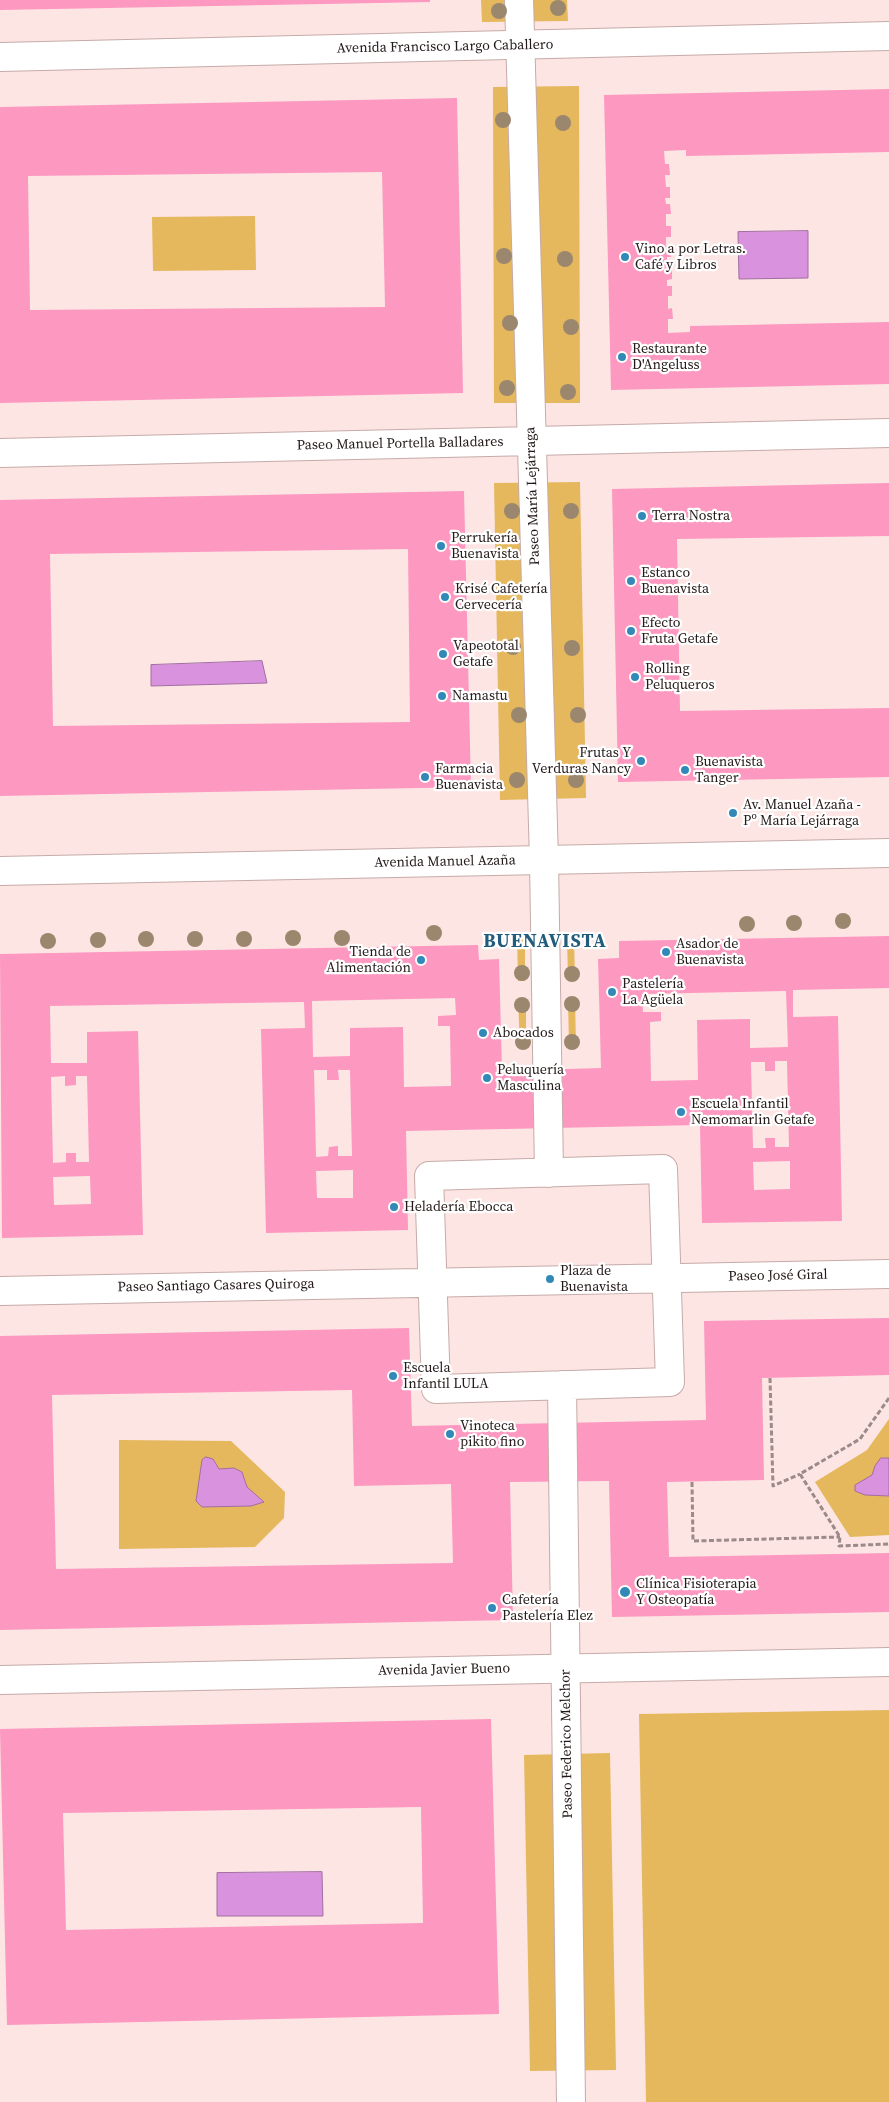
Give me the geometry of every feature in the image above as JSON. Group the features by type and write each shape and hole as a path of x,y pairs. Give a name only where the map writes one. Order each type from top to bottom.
{"street":[{"name":"Paseo María Lejárraga","path":"519,0 544,860 549,1173"},
{"name":"Avenida Francisco Largo Caballero","path":"0,57 889,36"},
{"name":"Paseo Manuel Portella Balladares","path":"0,454 889,433"},
{"name":"Avenida Manuel Azaña","path":"0,871 889,853"},
{"path":"664,1169 670,1382 436,1389 429,1176 549,1173 664,1169"},
{"name":"Paseo José Giral","path":"433,1282 889,1274"},
{"name":"Paseo Santiago Casares Quiroga","path":"0,1291 433,1282"},
{"name":"Paseo Federico Melchor","path":"562,1386 572,2102"},
{"name":"Avenida Javier Bueno","path":"0,1680 566,1667 889,1662"}],"path":[{"path":"770,1378 773,1486 800,1474 860,1439 889,1398"},
{"path":"800,1474 840,1537 839,1546 889,1544"},
{"path":"692,1482 693,1541 840,1537"}],"shaded area":[{"path":"481,0 567,0 568,21 482,22"},
{"path":"579,86 580,403 494,403 493,87"},
{"path":"255,216 256,270 153,271 152,217"},
{"path":"808,231 808,278 739,279 738,232"},
{"path":"580,482 586,798 500,800 494,483"},
{"path":"262,661 267,683 151,686 151,665"},
{"path":"525,935 525,981 518,981 517,936"},
{"path":"567,936 574,936 575,981 568,981"},
{"path":"518,1000 526,1001 526,1045 520,1046"},
{"path":"575,1000 576,1045 569,1046 568,1001"},
{"path":"889,1419 889,1535 850,1537 815,1482 867,1450"},
{"path":"119,1440 231,1441 285,1492 284,1518 255,1547 119,1549"},
{"path":"206,1457 213,1459 219,1469 234,1468 242,1472 247,1487 264,1502 251,1506 202,1507 196,1501 202,1460"},
{"path":"881,1458 889,1458 889,1496 865,1495 855,1491 855,1485 872,1475 875,1466"},
{"path":"889,1710 889,2102 646,2102 639,1714"},
{"path":"610,1753 616,2070 530,2071 524,1755"},
{"path":"322,1872 323,1916 217,1916 217,1873"}],"building":[{"path":"0,0 430,0 430,2 0,10"},
{"path":"889,89 889,152 686,156 686,150 664,151 665,164 669,164 670,175 665,175 666,187 670,187 670,198 665,198 666,204 670,204 671,214 666,214 666,226 671,226 671,237 666,237 666,246 671,247 671,257 667,257 667,269 672,269 672,279 667,280 667,286 672,286 672,296 668,296 668,309 672,308 673,319 668,319 668,333 690,332 690,326 889,322 889,384 611,390 604,95"},
{"path":"457,98 463,393 0,403 0,107","holes":["382,172 385,307 30,310 28,176"]},
{"path":"889,483 889,536 677,539 680,711 889,708 889,777 618,782 612,489"},
{"path":"464,491 471,787 0,796 0,500","holes":["408,549 410,722 53,726 50,554"]},
{"path":"889,936 889,988 793,990 793,1017 838,1016 842,1221 702,1223 700,1125 406,1131 408,1230 266,1233 261,1029 305,1028 304,1002 50,1006 51,1063 87,1063 87,1032 138,1031 143,1235 2,1238 0,954 478,945 479,960 499,959 502,1071 601,1068 598,959 619,958 619,941","holes":["786,991 788,1047 750,1048 750,1019 697,1020 698,1080 651,1081 650,1022 661,1021 661,1012 643,1012 642,994","455,998 456,1015 438,1016 438,1026 450,1026 451,1086 404,1087 403,1027 350,1028 350,1056 313,1057 312,1001","775,1061 787,1061 789,1147 775,1147 775,1138 765,1138 766,1148 753,1148 751,1062 765,1062 765,1071 775,1071","314,1070 327,1070 327,1080 339,1080 338,1070 350,1070 352,1156 338,1156 338,1146 329,1147 328,1156 316,1157","65,1076 65,1086 76,1085 76,1076 87,1076 89,1162 76,1162 76,1153 66,1153 66,1162 53,1163 51,1077","790,1161 790,1189 754,1190 753,1162","353,1170 353,1198 317,1198 316,1171","90,1176 91,1204 54,1205 53,1177"]},
{"path":"889,1318 889,1375 762,1378 764,1480 667,1482 669,1557 889,1553 889,1612 612,1617 609,1481 510,1482 513,1620 0,1630 0,1336 409,1328 412,1426 706,1420 704,1321","holes":["352,1390 354,1486 451,1484 453,1563 56,1569 52,1395"]},
{"path":"491,1719 499,2014 7,2025 0,1729","holes":["421,1807 423,1923 66,1930 63,1813"]}],"place":[{"name":"Vino a por Letras. Café y Libros","path":"625,257"},
{"name":"Restaurante D'Angeluss","path":"622,357"},
{"name":"Terra Nostra","path":"642,516"},
{"name":"Perrukería Buenavista","path":"441,546"},
{"name":"Estanco Buenavista","path":"631,581"},
{"name":"Krisé Cafetería Cervecería","path":"445,597"},
{"name":"Efecto Fruta Getafe","path":"631,631"},
{"name":"Vapeototal Getafe","path":"443,654"},
{"name":"Rolling Peluqueros","path":"635,677"},
{"name":"Namastu","path":"442,696"},
{"name":"Frutas Y Verduras Nancy","path":"641,761"},
{"name":"Buenavista Tanger","path":"685,770"},
{"name":"Farmacia Buenavista","path":"425,777"},
{"name":"Av. Manuel Azaña - Pº María Lejárraga","path":"733,813"},
{"name":"Asador de Buenavista","path":"666,952"},
{"name":"Tienda de Alimentación","path":"421,960"},
{"name":"Pastelería La Agüela","path":"612,992"},
{"name":"Abocados","path":"483,1033"},
{"name":"Peluquería Masculina","path":"487,1078"},
{"name":"Escuela Infantil Nemomarlin Getafe","path":"681,1112"},
{"name":"Heladería Ebocca","path":"394,1207"},
{"name":"Plaza de Buenavista","path":"550,1279"},
{"name":"Escuela Infantil LULA","path":"393,1376"},
{"name":"Vinoteca pikito fino","path":"450,1434"},
{"name":"Clínica Fisioterapia Y Osteopatía","path":"625,1592"},
{"name":"Cafetería Pastelería Elez","path":"492,1608"}],"district":[{"name":"BUENAVISTA","path":"545,942"}]}
